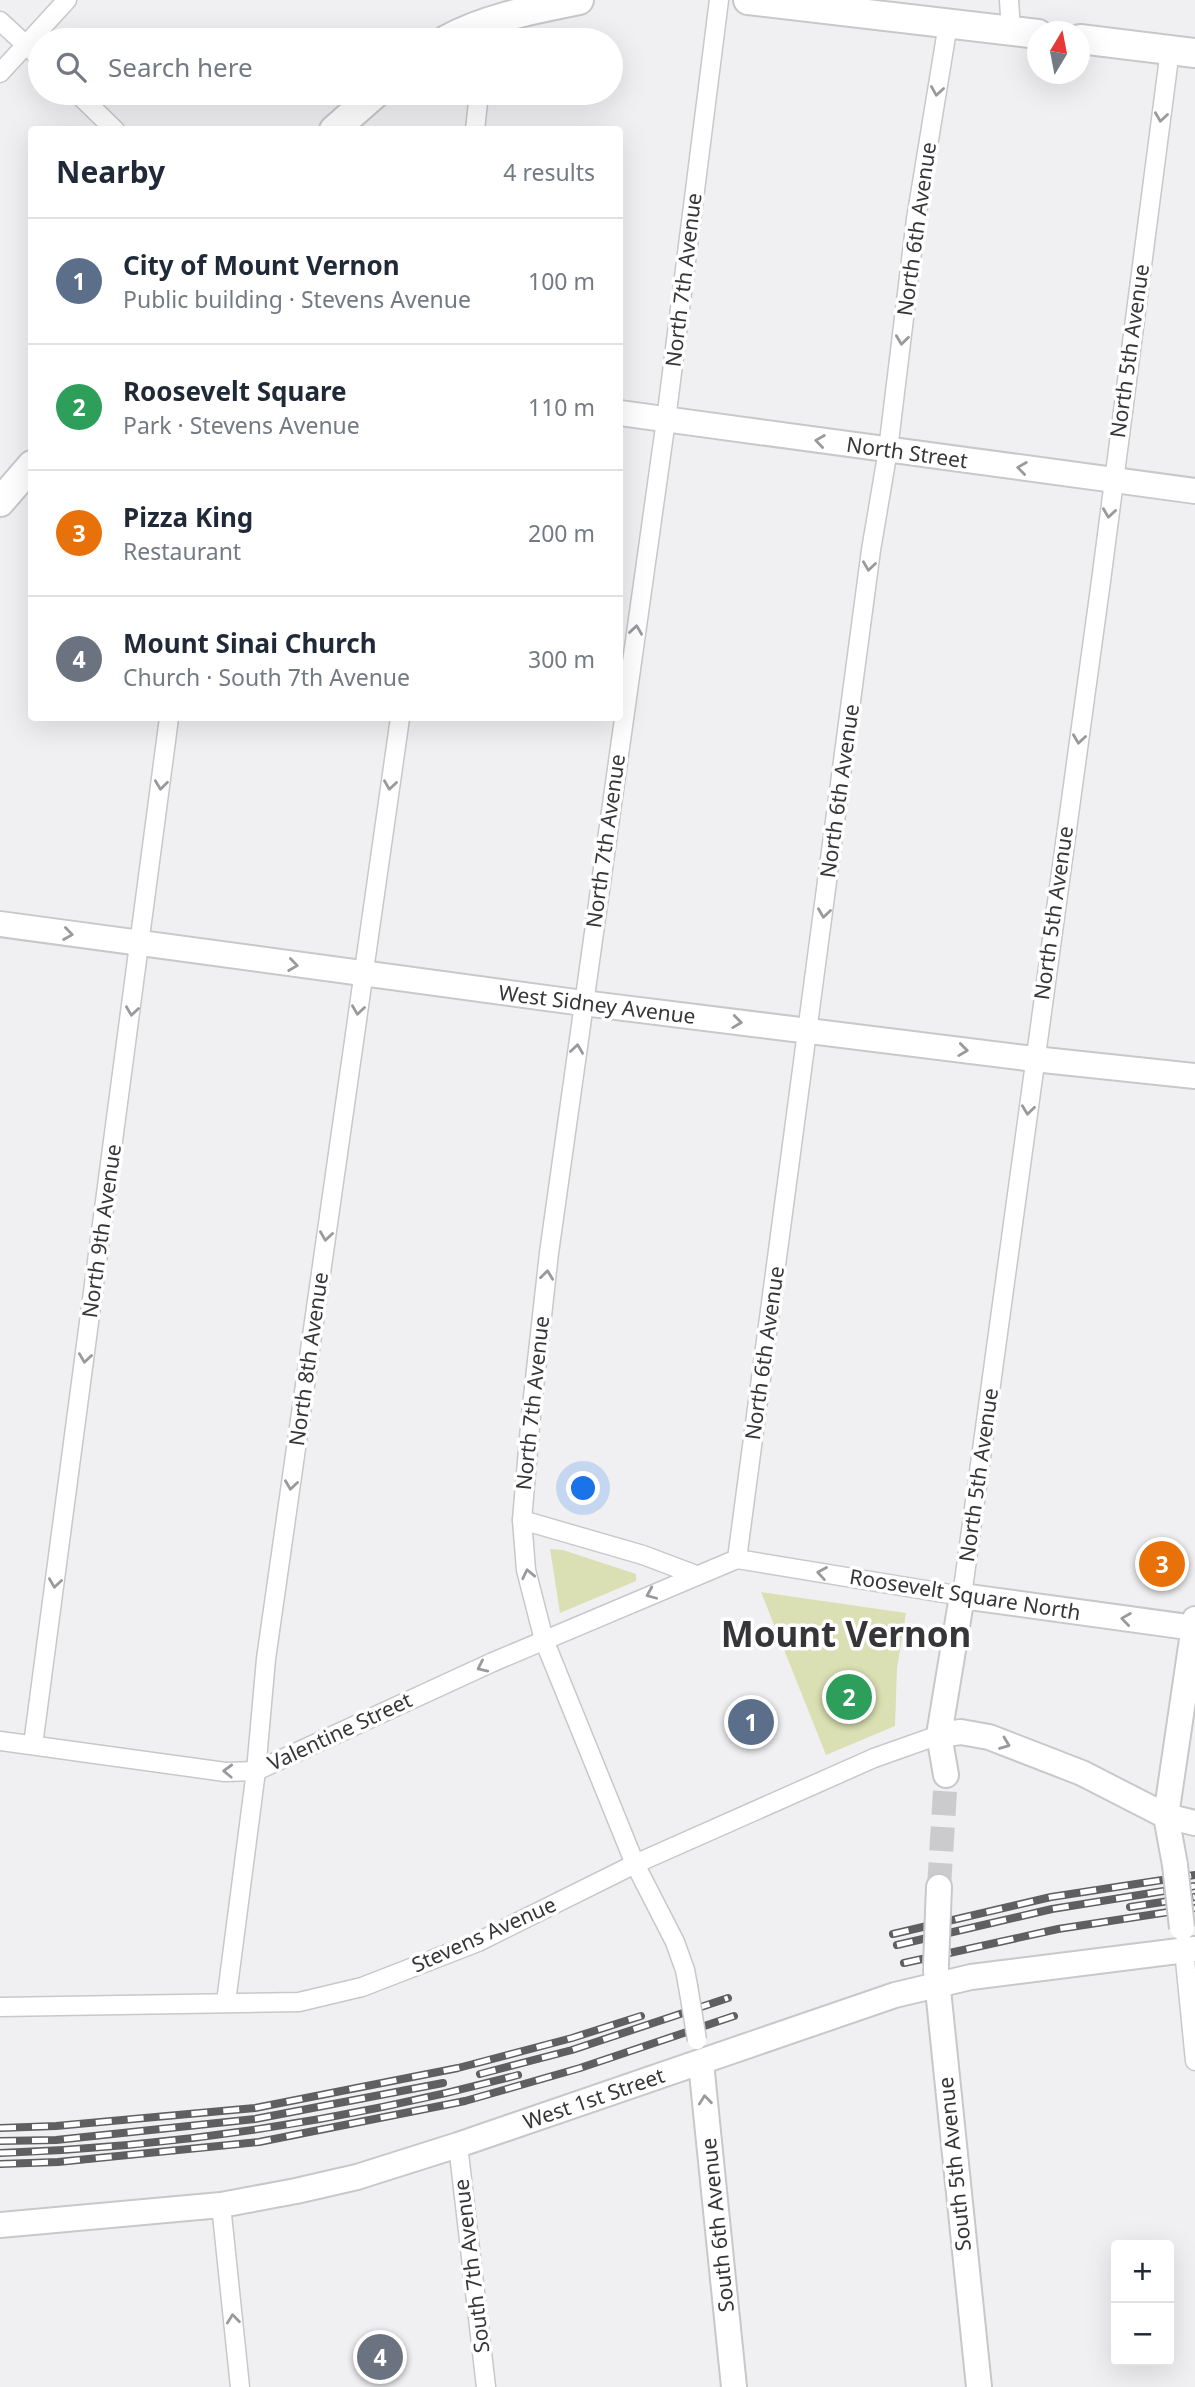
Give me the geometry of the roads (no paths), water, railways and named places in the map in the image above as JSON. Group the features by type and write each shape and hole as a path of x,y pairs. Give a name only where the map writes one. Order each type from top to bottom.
{"main road":[{"path":"495,28 536,9 579,0"},
{"path":"748,0 781,1 1024,33"},
{"path":"1090,40 1182,51"},
{"path":"339,126 362,105"},
{"path":"0,502 28,470"}],"street":[{"path":"41,28 67,0"},
{"name":"North 7th Avenue","path":"699,2051 685,1970 675,1942 635,1864 544,1640 526,1570 522,1520 545,1289 666,420 719,0"},
{"path":"1009,0 1024,33"},
{"path":"0,21 26,45 0,73"},
{"name":"North 6th Avenue","path":"737,1559 871,550 888,450 916,219 948,24"},
{"name":"North 5th Avenue","path":"946,1774 939,1735 962,1596 1114,480 1182,51"},
{"path":"89,105 111,126"},
{"path":"475,126 478,105"},
{"name":"North Street","path":"623,413 1195,491"},
{"name":"North 9th Avenue","path":"33,1745 169,721"},
{"name":"North 8th Avenue","path":"226,2002 256,1771 266,1659 400,721"},
{"name":"West Sidney Avenue","path":"0,924 583,1003 1034,1059 1195,1076"},
{"path":"522,1520 643,1555 696,1576"},
{"name":"Valentine Street","path":"0,1741 225,1772 256,1771 493,1661 737,1559"},
{"name":"Roosevelt Square North","path":"737,1559 962,1596 1195,1625"},
{"path":"1195,1625 1166,1816 1187,1942 1195,2061"},
{"path":"939,1735 961,1732 989,1737 1082,1773 1166,1816 1195,1823"},
{"name":"Stevens Avenue","path":"0,2007 299,2002 362,1987 478,1942 635,1864 874,1758 939,1735"},
{"name":"South 5th Avenue","path":"939,1887 936,1976 979,2387"},
{"name":"West 1st Street","path":"0,2225 221,2205 357,2177 458,2145 699,2051 895,1995 936,1976 971,1977 1187,1942"},
{"name":"South 6th Avenue","path":"699,2051 734,2387"},
{"name":"South 7th Avenue","path":"458,2145 486,2387"},
{"path":"221,2205 240,2387"}],"tunnel":[{"path":"939,1887 946,1775"}],"railway":[{"path":"893,1934 1051,1897 1195,1875"},
{"path":"897,1945 1052,1909 1195,1886"},
{"path":"1130,1907 1195,1897"},
{"path":"904,1963 1058,1929 1195,1908"},
{"path":"480,2074 572,2050 728,1998"},
{"path":"0,2128 56,2126 255,2108 458,2068 572,2038 641,2016"},
{"path":"0,2164 58,2162 259,2142 465,2101 580,2068 734,2016"},
{"path":"0,2153 131,2145 261,2129 390,2105 518,2075"},
{"path":"0,2141 56,2140 255,2119 443,2083"}],"place":[{"name":"Pizza King","path":"1162,1564"},
{"name":"Roosevelt Square","path":"849,1697"},
{"name":"City of Mount Vernon","path":"751,1722"},
{"name":"Mount Sinai Church","path":"380,2357"}],"district":[{"name":"Mount Vernon","path":"846,1635"}]}
